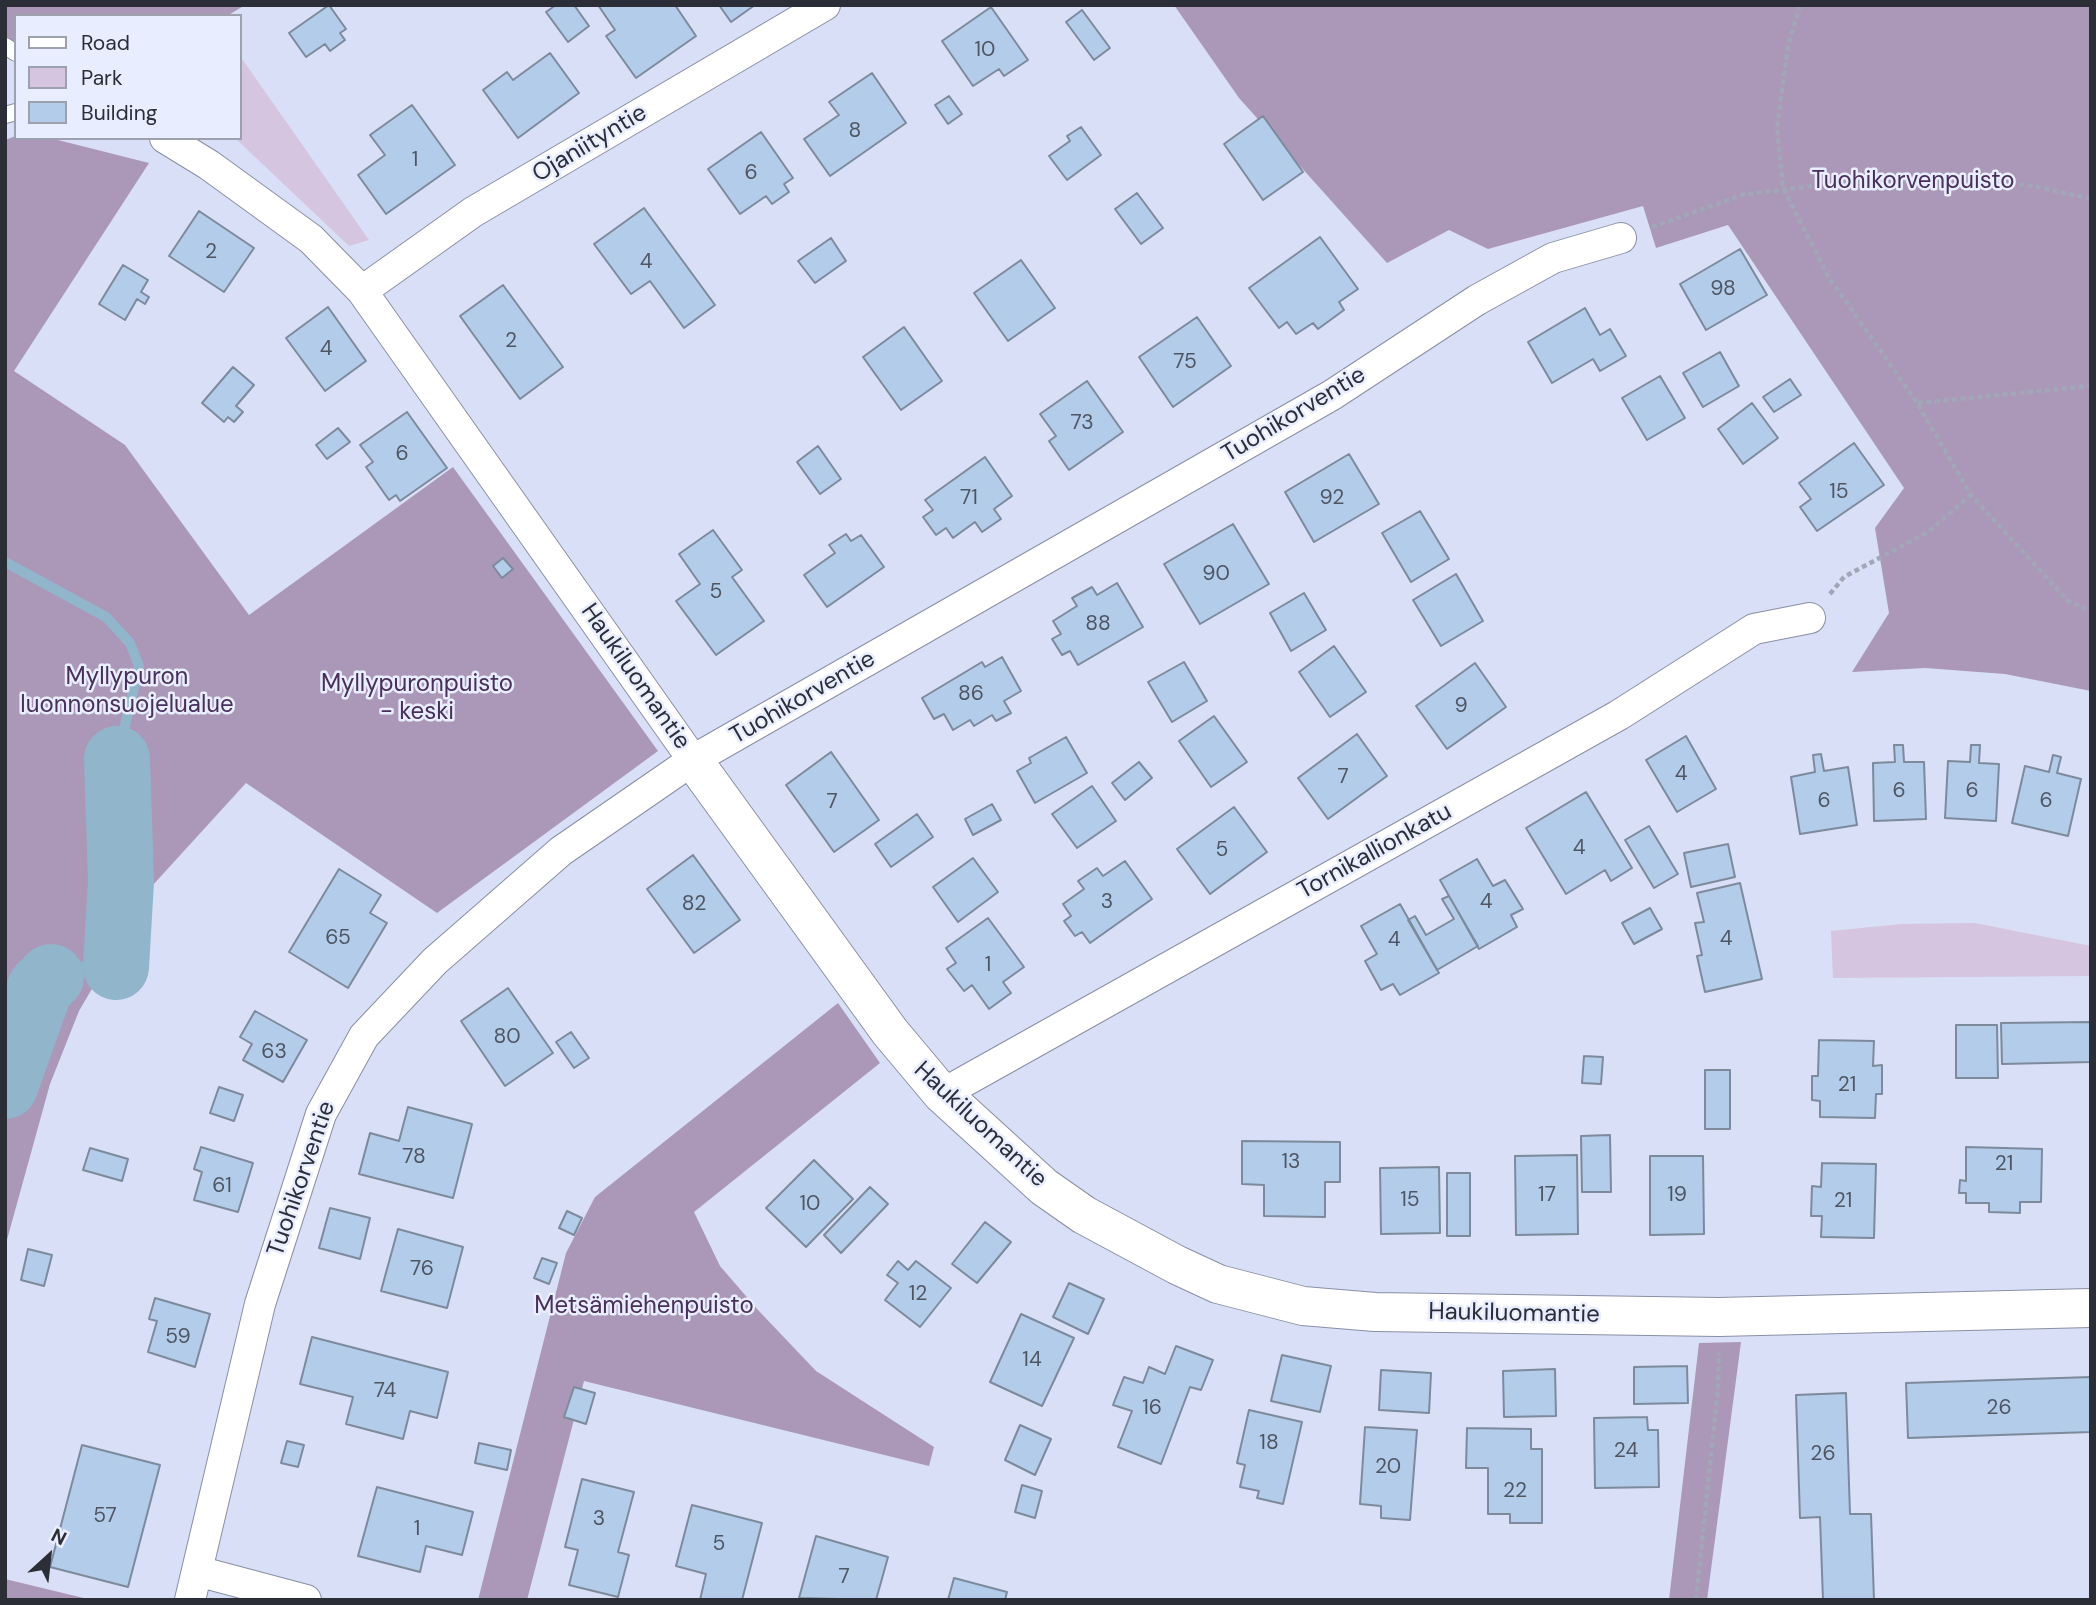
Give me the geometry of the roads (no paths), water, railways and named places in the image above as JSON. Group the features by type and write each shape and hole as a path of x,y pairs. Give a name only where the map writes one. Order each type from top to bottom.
{"street":[{"name":"Ojaniityntie","path":"362,291 473,212 825,5"},
{"name":"Haukiluomantie","path":"168,140 209,165 311,239 362,291 693,760 890,1032 942,1094 1044,1187 1084,1215 1218,1284 1303,1306 1375,1312 1720,1317 2091,1308"},
{"name":"Tuohikorventie","path":"190,1600 260,1304 321,1114 354,1052 398,998 511,892 561,851 693,760 1332,395 1477,300 1553,258 1621,238"},
{"name":"Tornikallionkatu","path":"942,1094 1619,715 1754,629 1810,618"},
{"path":"197,1571 306,1600"}],"waterway":[{"path":"5,562 106,617 130,643 139,666 117,759"},
{"path":"116,967 121,881 117,759"},
{"path":"51,977 67,966 116,967"},
{"path":"5,1086 40,988 51,977"}],"park label":[{"name":"Tuohikorvenpuisto","path":"1913,182"},
{"name":"Myllypuron luonnonsuojelualue","path":"127,692"},
{"name":"Myllypuronpuisto - keski","path":"417,699"},
{"name":"Metsämiehenpuisto","path":"644,1307"}]}
